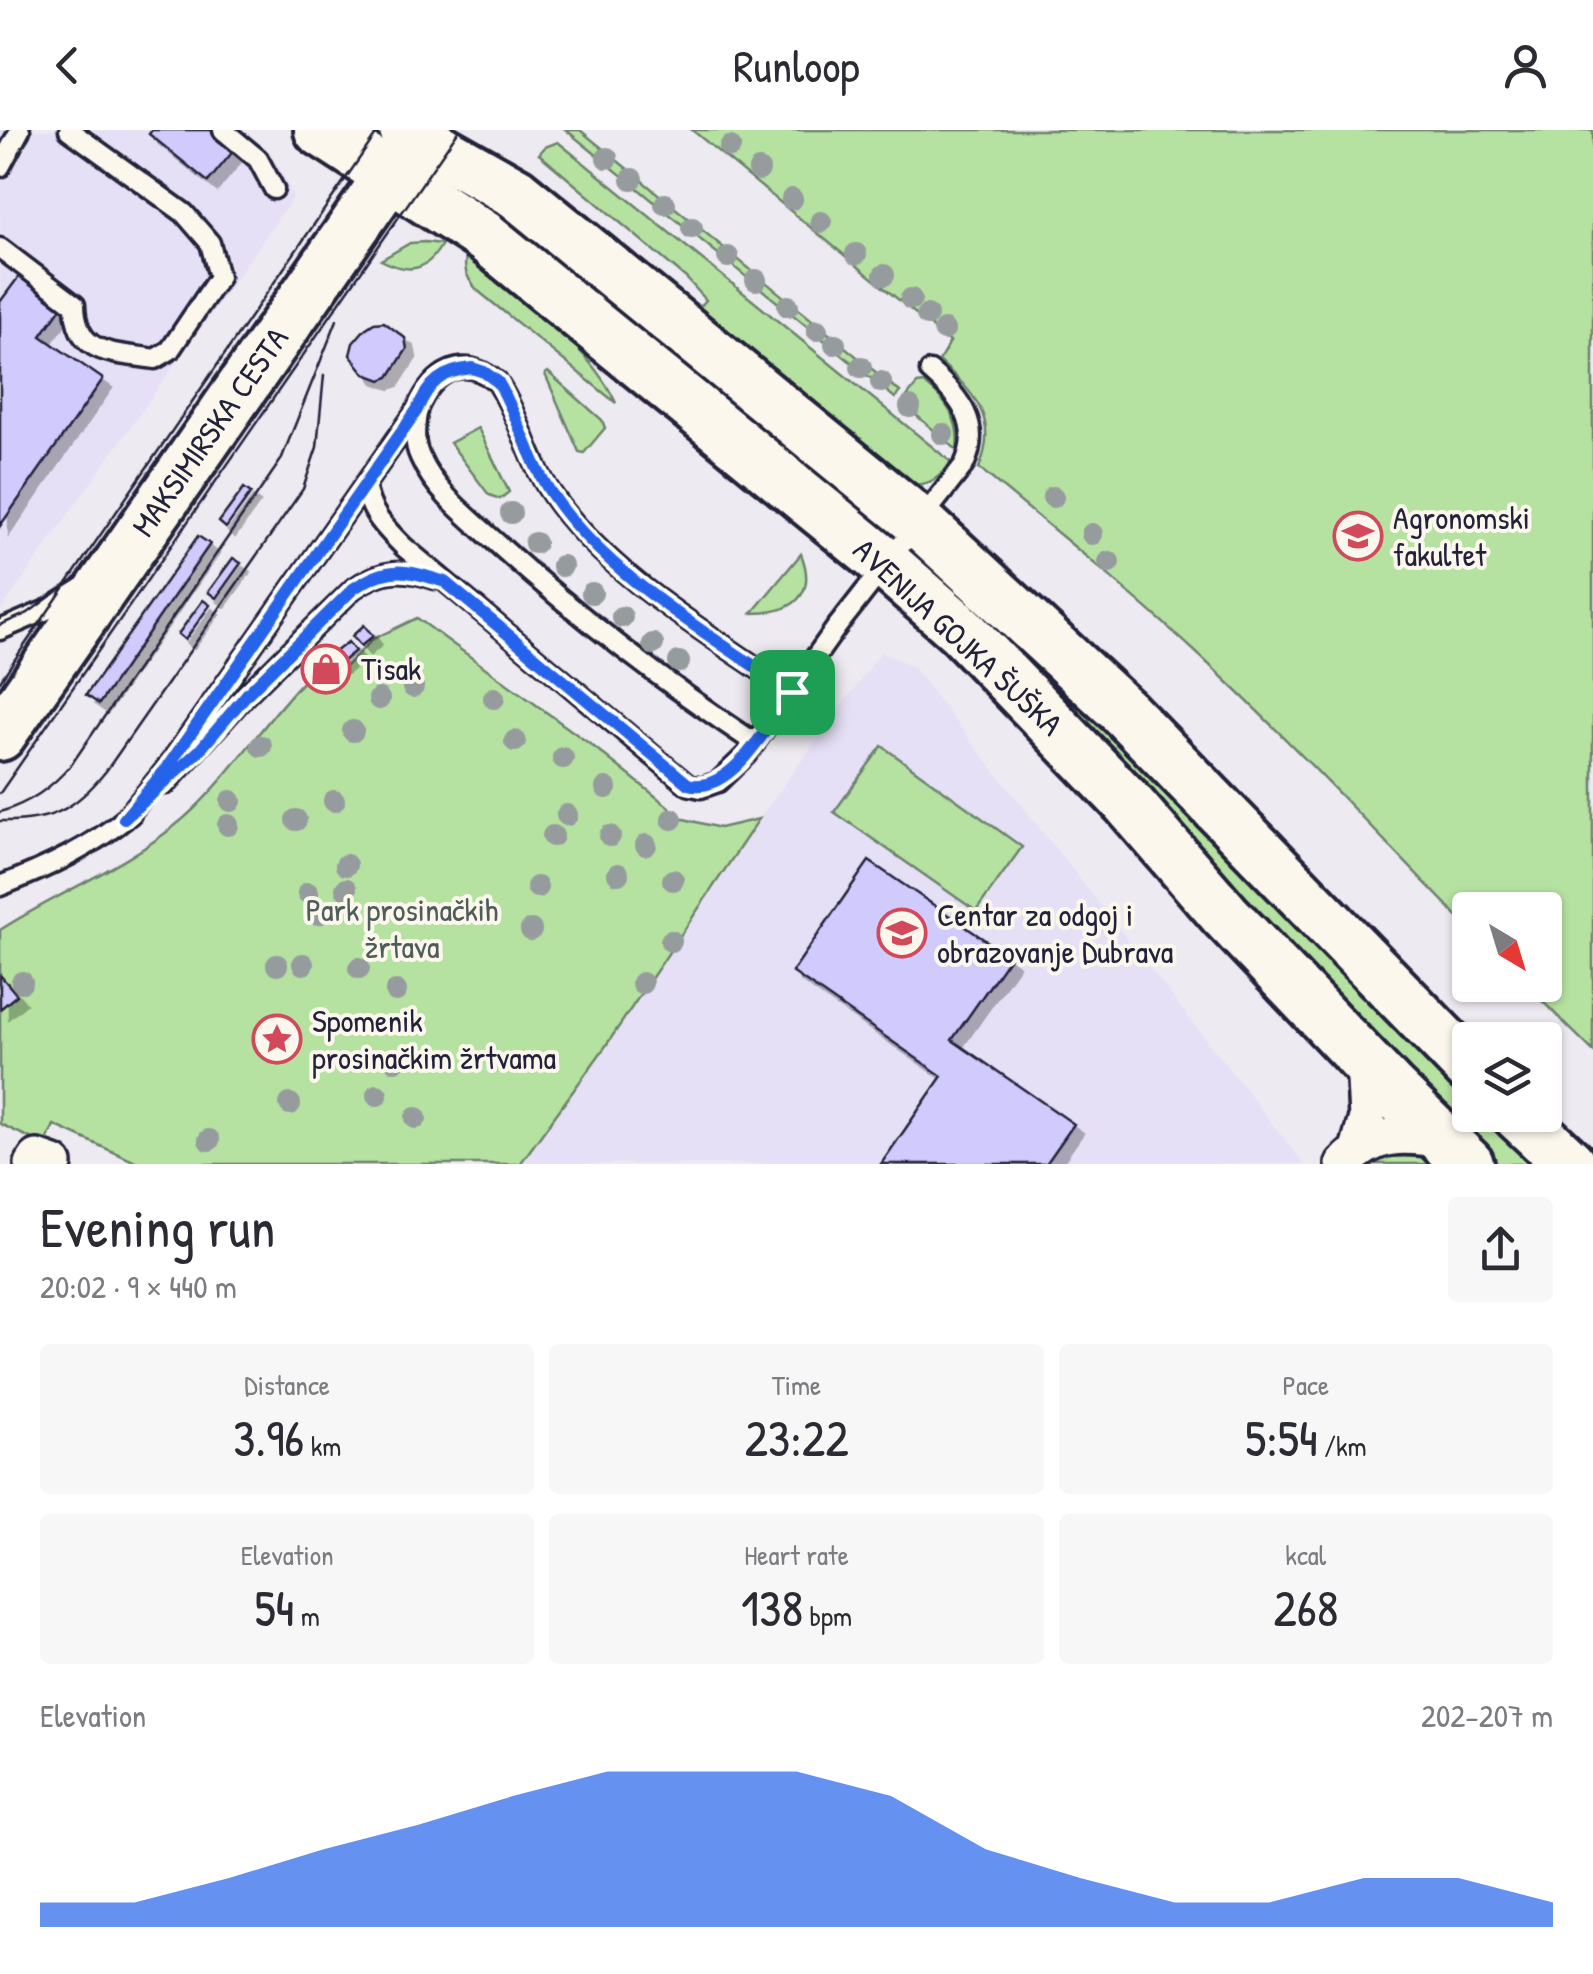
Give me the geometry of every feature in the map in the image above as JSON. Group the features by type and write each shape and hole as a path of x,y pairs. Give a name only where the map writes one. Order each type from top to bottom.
{"main road":[{"path":"320,130 409,143"},
{"name":"AVENIJA GOJKA ŠUŠKA","path":"409,143 516,193 920,523 1124,712 1452,1049"},
{"name":"AVENIJA GOJKA ŠUŠKA","path":"409,143 484,237 886,564 961,630 1055,727 1225,915 1456,1152"},
{"name":"MAKSIMIRSKA CESTA","path":"0,736 409,143"},
{"path":"1536,1132 1570,1164"}],"street":[{"path":"1351,1156 1367,1118 1364,1061"},
{"path":"1351,1156 1393,1136 1456,1152"}],"lane":[{"path":"0,167 20,130"},
{"path":"0,248 76,305 80,336 98,349 155,359 170,350 219,277 210,244 184,213 69,130"},
{"path":"223,130 258,159 274,190"},
{"path":"124,819 166,769 417,410 425,391 438,376 472,368 498,382 548,490 582,532 652,593 792,692"},
{"path":"365,484 368,501 379,522 445,582 688,784 702,788 718,782 755,743 964,465 972,444 970,420 960,400 930,371"},
{"path":"417,410 414,435 418,454 446,495 553,594 617,646 755,743"},
{"path":"0,630 49,609 115,567"},
{"path":"0,886 67,857 124,819 199,751 247,694 353,589 372,576 408,570 445,582"}],"shaded area":[{"path":"0,130 244,130 280,168 293,198 0,611"},
{"name":"Centar za odgoj i obrazovanje Dubrava","path":"881,652 912,666 1304,1164 520,1164 605,1047 759,819"}],"green space":[{"path":"566,130 580,130 900,392 895,398"},
{"name":"Agronomski fakultet","path":"692,130 1593,130 1593,1051 1543,1002 1562,1002 1562,892 1452,892 1452,910 1201,657 979,468 985,450 985,420 972,395 939,361 950,342"},
{"path":"558,142 951,462 946,469 930,482 900,485 757,367 698,309 706,300 686,278 539,154"},
{"path":"410,243 442,244 430,260 416,268 381,260"},
{"path":"467,253 570,340 604,381 616,403 477,290 466,273"},
{"path":"548,372 602,420 605,428 584,453 579,452 545,374"},
{"path":"924,383 939,396 954,420 957,450 902,403 917,384"},
{"path":"478,428 509,492 500,499 489,495 450,443"},
{"path":"801,554 806,581 798,600 778,610 752,613"},
{"path":"963,599 1199,814 1452,1072 1452,1122"},
{"name":"Park prosinačkih žrtava","path":"417,618 594,747 684,819 720,828 759,819 605,1047 520,1164 140,1164 54,1125 45,1145 0,1124 0,930 162,836 217,785 309,675 323,689 373,639"},
{"path":"882,746 1022,847 976,911 834,812"},
{"path":"1461,1132 1512,1132 1544,1164 1491,1164"},
{"path":"1377,1153 1425,1153 1443,1164 1361,1164"}],"building":[{"path":"152,130 212,130 235,149 208,182 149,134"},
{"path":"20,275 63,305 41,336 103,379 0,526 0,302"},
{"path":"384,322 405,338 407,349 389,377 381,380 365,374 350,355 353,343 365,329"},
{"path":"244,488 251,493 226,528 219,522"},
{"path":"198,536 210,544 99,704 86,695"},
{"path":"233,558 241,563 216,598 208,592"},
{"path":"203,600 210,605 185,640 178,634"},
{"path":"364,625 373,636 361,646 352,636"},
{"path":"348,642 355,651 338,665 331,655"},
{"path":"869,861 1010,957 952,1040 1074,1124 1046,1164 881,1164 942,1076 792,972"},
{"path":"0,975 17,995 0,1009"}],"tram line":[{"path":"0,681 379,130"},
{"path":"0,793 459,130"},
{"path":"0,812 39,794 71,765 281,460 337,320"},
{"path":"0,821 33,819 60,811 83,796 106,771 303,489 317,447 324,375"},
{"path":"0,625 28,613 51,596"}],"place":[{"name":"Agronomski fakultet","path":"1358,536"},
{"name":"Tisak","path":"326,669"},
{"name":"Centar za odgoj i obrazovanje Dubrava","path":"902,933"},
{"name":"Spomenik prosinačkim žrtvama","path":"277,1039"}],"route":[{"path":"472,368 498,382 548,490 582,532 652,593 792,692 731,771 702,788 688,784 445,582 408,570 389,571 372,576 353,589 247,694 199,751 124,819 166,769 417,410 425,391 438,376 456,369 472,368"}]}
